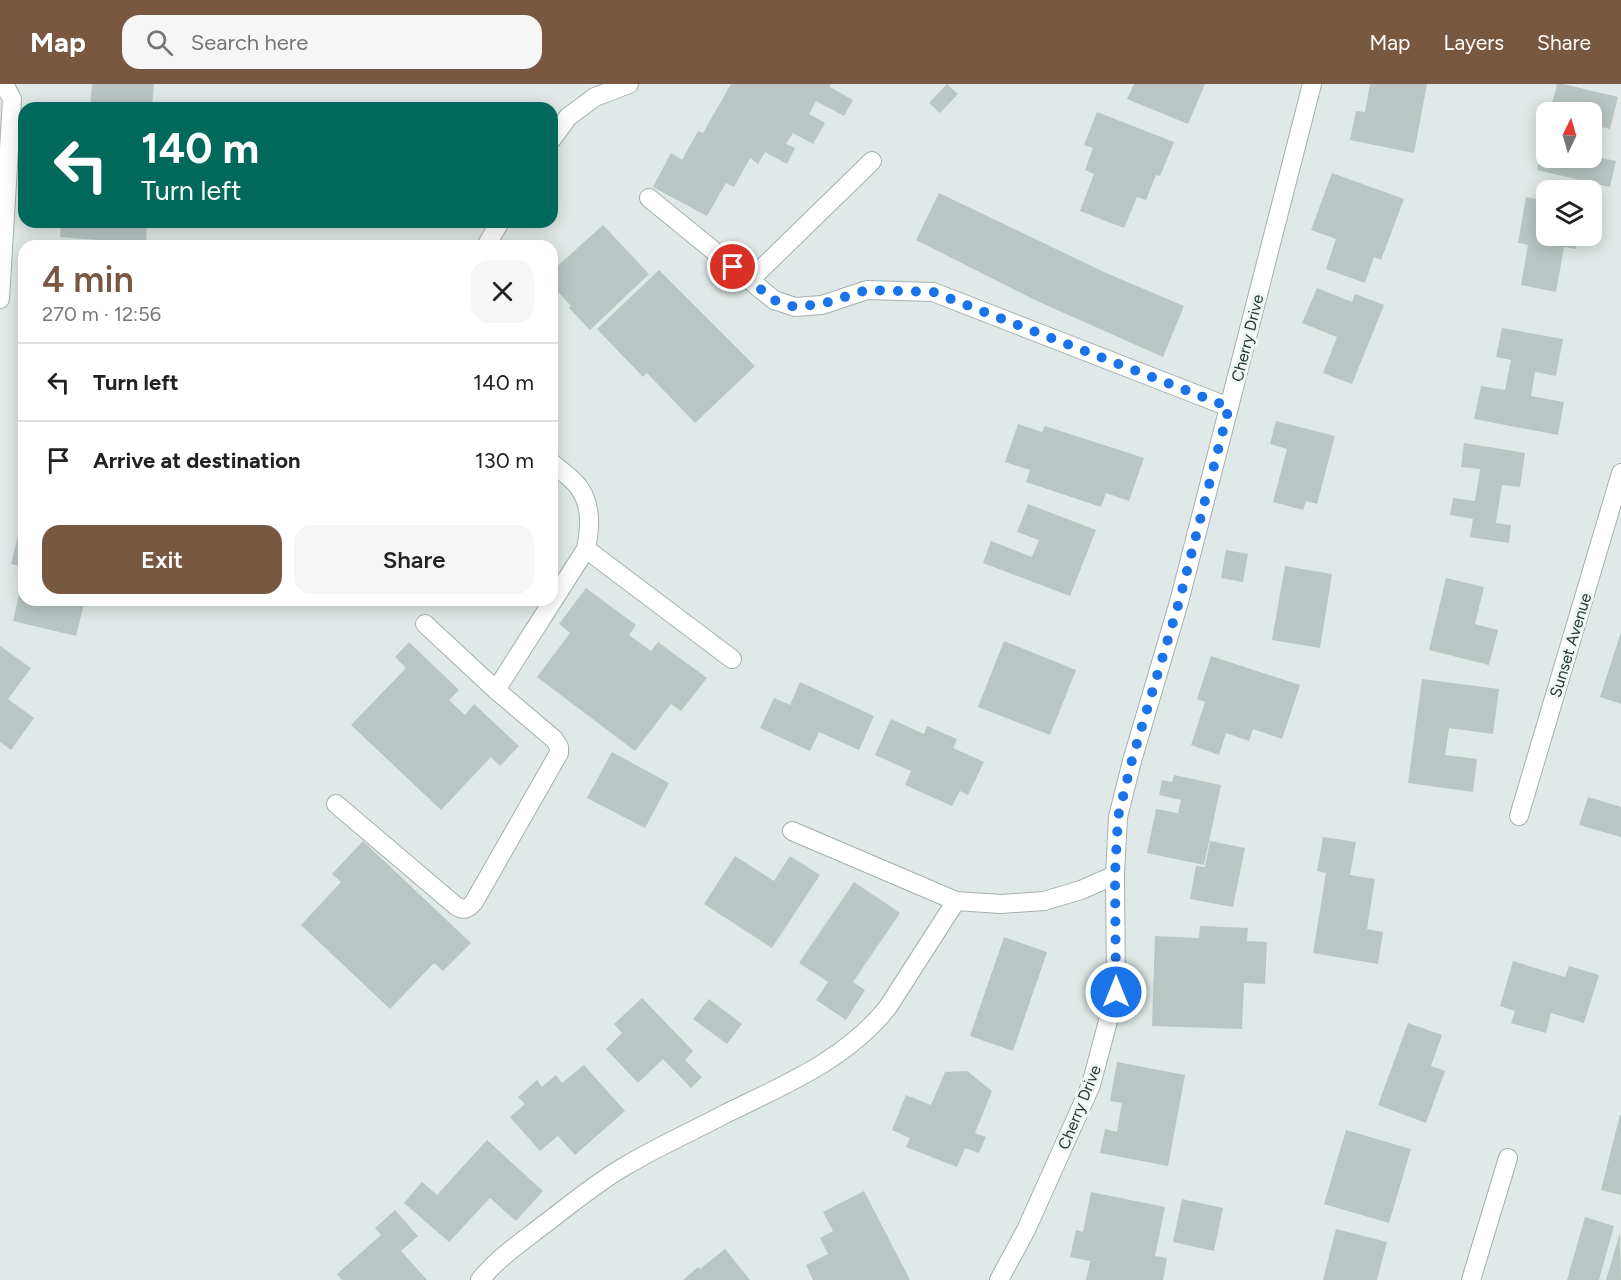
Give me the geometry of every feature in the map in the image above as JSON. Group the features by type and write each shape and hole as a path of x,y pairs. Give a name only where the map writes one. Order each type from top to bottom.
{"street":[{"path":"0,299 12,99 4,84"},
{"path":"558,131 568,117 595,97 628,84"},
{"name":"Cherry Drive","path":"999,1280 1026,1230 1091,1086 1116,992 1115,875 1118,817 1132,760 1179,602 1312,84"},
{"path":"750,280 872,161"},
{"path":"649,198 774,300 795,307 822,304 867,290 933,292 1229,407"},
{"path":"558,468 580,487 587,503 590,528 586,549 558,593"},
{"name":"Sunset Avenue","path":"1519,816 1621,473"},
{"path":"586,549 732,659"},
{"path":"496,690 550,606"},
{"path":"336,804 456,906 461,909 469,908 559,753 559,747 554,739 496,690 425,624"},
{"path":"792,831 956,901 1001,904 1044,902 1081,890 1115,875"},
{"path":"480,1280 511,1250 627,1165 801,1077 860,1037 888,1007 956,901"},
{"path":"1472,1280 1508,1158"}],"building":[{"path":"92,84 154,84 152,102 90,102"},
{"path":"731,84 831,84 830,87 853,100 844,116 816,101 809,114 825,123 813,144 793,133 786,144 795,148 787,164 765,152 758,164 750,158 734,187 726,183 707,216 653,187 671,153 682,160 698,131 703,133"},
{"path":"947,84 958,94 940,113 929,103"},
{"path":"1134,84 1205,84 1188,124 1127,99"},
{"path":"1370,84 1427,84 1414,153 1350,140 1356,111 1365,112"},
{"path":"1557,84 1618,97 1610,129 1602,127 1602,102 1552,102"},
{"path":"1097,112 1174,142 1160,176 1156,175 1146,200 1137,197 1124,228 1080,211 1094,174 1085,170 1093,148 1084,145"},
{"path":"1602,158 1616,161 1610,187 1602,185 1602,180 1580,180 1537,170 1537,168 1602,168"},
{"path":"1332,173 1404,199 1381,260 1374,257 1365,283 1326,269 1336,239 1311,230"},
{"path":"939,193 1104,272 1184,306 1163,357 1037,301 916,240"},
{"path":"1526,197 1536,199 1536,246 1576,246 1576,249 1564,247 1556,292 1521,285 1528,245 1518,243"},
{"path":"603,225 649,274 590,330 569,308 571,306 558,292 558,266"},
{"path":"61,228 147,228 146,240 60,237"},
{"path":"659,270 755,366 695,423 647,373 643,377 597,329"},
{"path":"1317,288 1352,302 1355,294 1384,305 1352,384 1323,373 1337,337 1302,323"},
{"path":"1502,328 1563,339 1556,376 1535,372 1531,396 1564,402 1558,435 1474,419 1481,386 1505,390 1511,360 1496,357"},
{"path":"1276,421 1335,436 1317,504 1306,501 1303,510 1273,502 1287,449 1270,444"},
{"path":"1018,424 1042,432 1045,426 1144,458 1129,501 1106,493 1101,507 1026,482 1030,470 1005,462"},
{"path":"1464,443 1525,453 1520,487 1502,485 1496,523 1511,525 1509,543 1470,537 1473,519 1450,515 1453,498 1475,501 1480,469 1461,467"},
{"path":"1028,504 1096,530 1070,596 983,563 991,541 1032,557 1039,540 1017,532"},
{"path":"18,536 18,566 11,564"},
{"path":"1226,550 1248,554 1243,582 1221,578"},
{"path":"1285,566 1332,574 1320,648 1272,640"},
{"path":"1446,578 1484,587 1475,624 1498,630 1489,665 1429,650"},
{"path":"586,588 636,625 629,635 651,651 658,642 707,678 681,711 671,704 635,751 537,677 570,633 559,624"},
{"path":"18,599 18,606 84,606 76,636 13,621"},
{"path":"1621,632 1621,704 1600,697"},
{"path":"1004,641 1076,670 1050,735 978,707"},
{"path":"409,642 459,690 449,700 465,715 474,704 519,746 500,766 491,757 441,810 351,725 406,668 395,657"},
{"path":"0,646 31,668 8,699 34,718 11,750 0,742"},
{"path":"1211,656 1300,685 1282,739 1253,729 1249,741 1226,733 1219,755 1191,745 1205,702 1197,699"},
{"path":"1422,679 1499,689 1493,734 1449,728 1445,755 1477,759 1473,792 1408,783"},
{"path":"800,682 874,716 859,750 819,732 810,751 760,728 774,698 790,705"},
{"path":"891,719 924,734 927,726 957,739 953,748 984,762 968,795 960,791 952,806 905,785 911,771 875,755"},
{"path":"612,752 669,783 645,828 587,798"},
{"path":"1174,775 1221,785 1204,865 1147,853 1156,809 1178,813 1181,800 1159,795 1162,780 1172,782"},
{"path":"1588,797 1621,807 1621,837 1579,825"},
{"path":"1323,837 1356,842 1350,875 1375,879 1367,929 1383,932 1378,964 1313,953 1326,873 1317,871"},
{"path":"363,841 471,943 443,971 434,963 390,1009 301,925 341,882 332,874"},
{"path":"1210,841 1245,848 1233,907 1190,899 1196,866 1205,867"},
{"path":"735,856 774,881 790,856 820,875 772,948 704,904"},
{"path":"854,882 900,913 853,982 865,990 846,1020 816,1000 828,982 799,963"},
{"path":"1200,926 1248,928 1247,941 1267,942 1265,984 1244,983 1242,1029 1152,1026 1155,936 1199,938"},
{"path":"1004,937 1047,952 1013,1051 970,1036"},
{"path":"1513,961 1565,977 1569,966 1599,975 1584,1023 1551,1013 1546,1033 1511,1023 1515,1011 1500,1006"},
{"path":"642,998 693,1051 685,1060 702,1077 691,1088 663,1059 638,1083 606,1049 622,1033 614,1024"},
{"path":"709,999 742,1024 727,1044 693,1019"},
{"path":"1408,1023 1442,1035 1431,1066 1445,1071 1426,1123 1378,1105"},
{"path":"1117,1062 1185,1075 1168,1166 1100,1153 1105,1129 1117,1132 1122,1103 1110,1101"},
{"path":"584,1065 625,1111 575,1155 558,1136 540,1151 510,1117 525,1104 518,1097 537,1080 542,1087 556,1075 562,1083"},
{"path":"967,1071 992,1091 975,1133 986,1137 979,1153 965,1148 957,1167 906,1147 910,1138 892,1130 906,1095 931,1105 945,1072"},
{"path":"1621,1116 1621,1195 1601,1190"},
{"path":"1346,1130 1411,1149 1389,1223 1324,1204"},
{"path":"487,1140 543,1191 516,1221 490,1198 449,1242 404,1203 422,1182 437,1195"},
{"path":"864,1191 910,1280 813,1280 806,1265 828,1254 820,1238 833,1231 823,1212"},
{"path":"1091,1192 1165,1207 1155,1256 1167,1258 1163,1280 1086,1280 1090,1261 1070,1257 1076,1230 1083,1232"},
{"path":"1182,1199 1223,1208 1214,1251 1173,1242"},
{"path":"395,1210 418,1236 401,1251 427,1280 342,1280 337,1274 381,1235 375,1228"},
{"path":"1585,1217 1614,1226 1599,1280 1567,1280"},
{"path":"1336,1229 1387,1242 1377,1280 1323,1280"},
{"path":"1620,1233 1621,1280 1606,1280"},
{"path":"725,1249 750,1280 683,1280 698,1267 700,1269"}],"route":[{"path":"733,267 774,300 795,307 822,304 867,290 933,292 1229,407 1179,602 1132,760 1118,817 1115,875 1116,992"}]}
